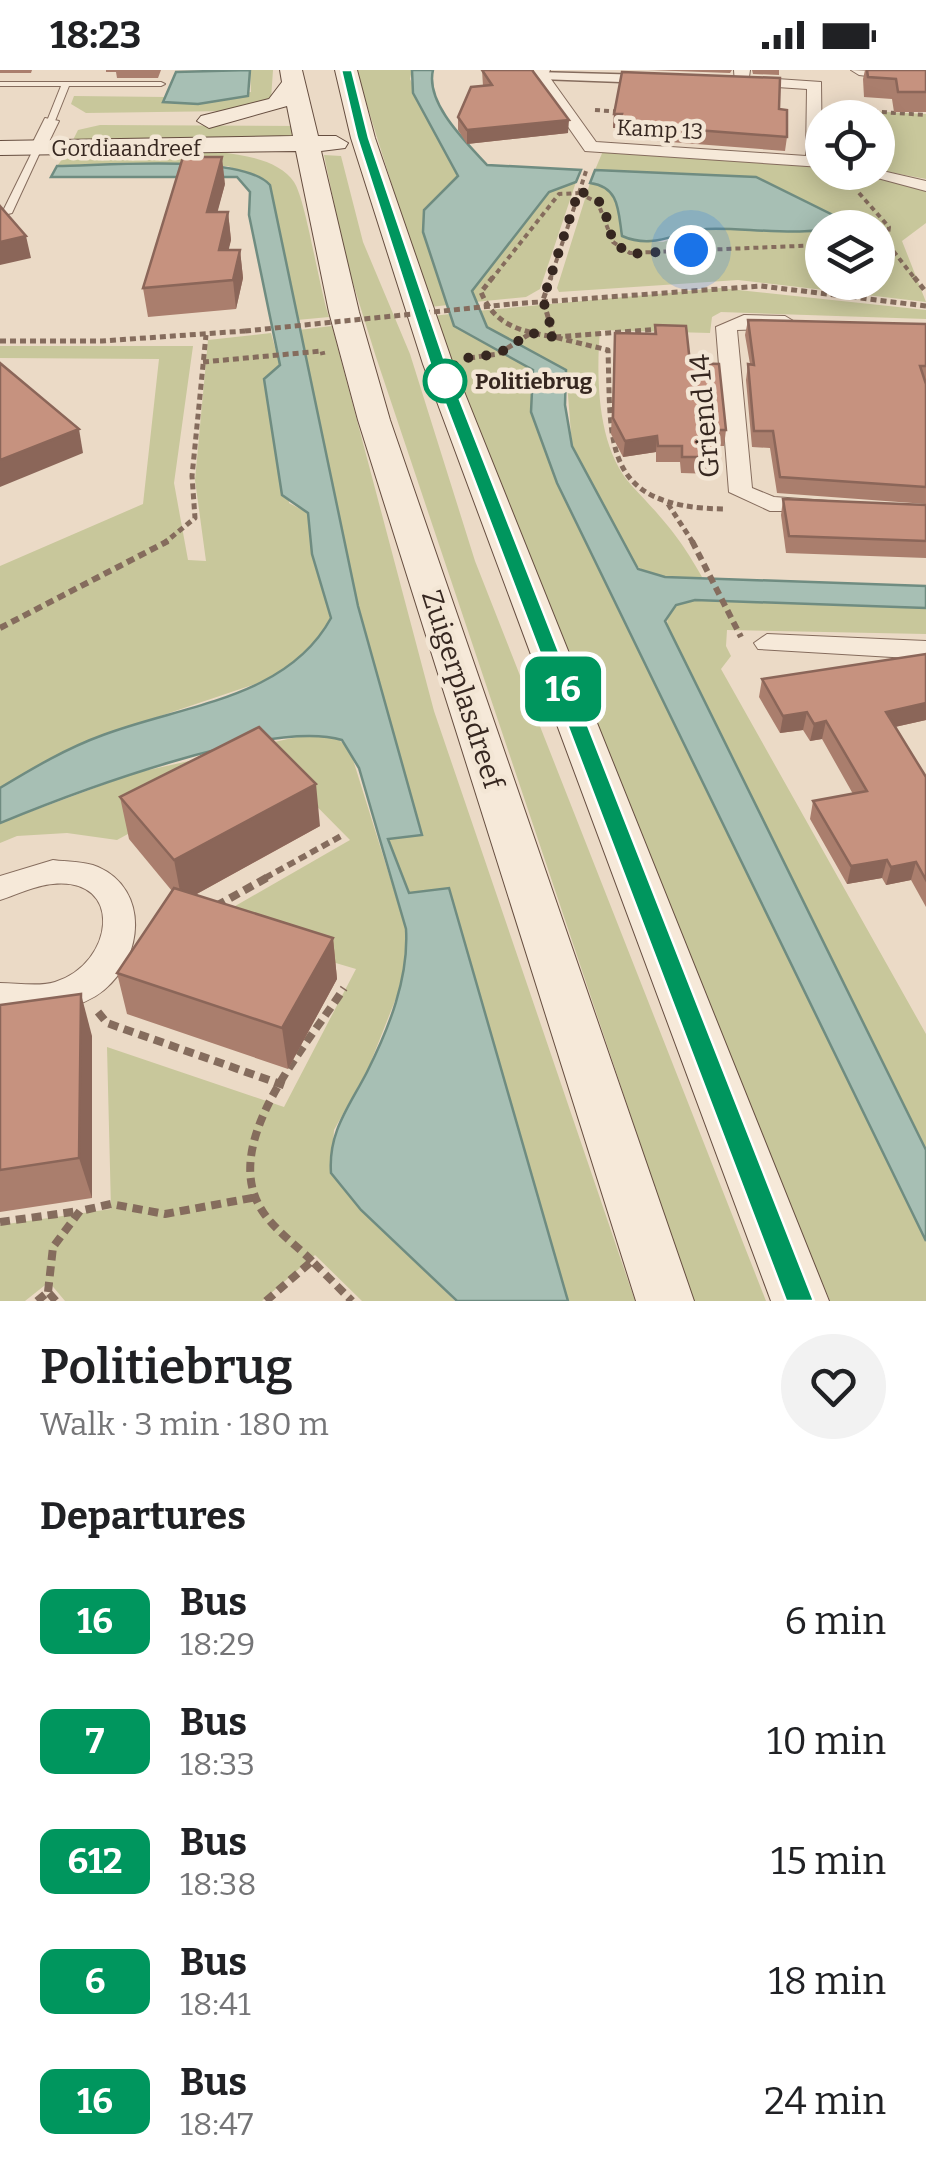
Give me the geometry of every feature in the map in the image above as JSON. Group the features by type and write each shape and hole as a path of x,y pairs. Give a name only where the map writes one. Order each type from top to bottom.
{"main road":[{"path":"346,70 361,132 438,364 800,1301"},
{"name":"Gordiaandreef","path":"209,122 277,104 292,77"},
{"name":"Zuigerplasdreef","path":"292,77 374,420 665,1301"},
{"name":"Gordiaandreef","path":"17,121 60,120"},
{"name":"Gordiaandreef","path":"130,121 209,122 309,151"},
{"name":"Gordiaandreef","path":"216,147 275,160 361,132"},
{"name":"Gordiaandreef","path":"0,148 216,147 309,151"}],"street":[{"path":"859,70 926,78"},
{"name":"Kamp 13","path":"541,72 672,78"},
{"name":"Kamp 13","path":"541,72 591,147 805,160"},
{"path":"736,77 815,85 816,100"},
{"name":"Gordiaandreef","path":"38,148 60,120"},
{"path":"895,182 926,186"},
{"path":"726,327 744,320 799,323"},
{"name":"Griend 14","path":"726,327 741,492 770,504 839,507"},
{"path":"766,643 926,650"},
{"path":"0,888 55,872 81,875 116,898 124,915 124,934 115,955 76,988 24,1001 0,997"}],"lane":[{"path":"0,84 161,84"},
{"name":"Gordiaandreef","path":"60,120 66,84"},
{"path":"7,213 38,148"}],"path":[{"path":"564,108 633,112"},
{"path":"895,113 926,115"},
{"path":"554,337 543,300 587,169"},
{"path":"580,188 603,204 613,242 630,254 805,246"},
{"path":"580,188 559,194 481,292 486,308 506,328 608,350 610,442 622,468 666,502 725,605"},
{"path":"895,253 926,292"},
{"path":"0,341 206,336 543,300 761,286 926,306"},
{"path":"554,337 726,327"},
{"path":"458,359 498,354 531,333"},
{"path":"0,628 171,540 195,518 192,476 206,336"},
{"path":"202,362 308,352"},
{"path":"666,502 692,510 724,509 758,499"},
{"path":"208,910 342,836"},
{"path":"76,988 107,1023 286,1086"},
{"path":"344,988 286,1086 254,1130 246,1174 263,1212 352,1301"},
{"path":"0,1222 111,1204 165,1214 257,1198"},
{"path":"37,1301 52,1296 54,1247 80,1211"},
{"path":"266,1301 312,1260"}],"green space":[{"path":"250,70 273,70 271,99 229,111 86,113 71,104 74,96 166,97 164,102 251,92"},
{"path":"356,70 412,70 410,79 458,176 424,211 423,232 448,305 430,307"},
{"path":"895,112 926,114 926,179 895,173"},
{"path":"100,125 300,126 303,142 73,140 78,130"},
{"path":"603,151 805,165 805,190 895,190 895,183 926,189 926,223 902,241 926,302 895,298 895,210 821,210 756,178 595,170"},
{"path":"230,153 257,159 279,168 294,182 329,317 297,320 270,185 228,166 57,166 66,154"},
{"path":"324,155 341,156 363,242 410,354 475,561 766,1301 693,1301 376,357 346,261"},
{"path":"576,182 540,289 526,297 475,302 472,291 550,192"},
{"path":"590,183 613,196 624,238 663,242 701,229 805,228 805,288 738,280 559,292 557,288"},
{"path":"720,288 926,310 926,319 721,312 712,317 710,333 600,330 601,412 612,452 620,470 670,528 702,577 673,577 645,571 630,559 572,446 566,370 487,327 477,311"},
{"path":"450,314 454,326 534,370 531,413 557,483 926,1241 926,1301 830,1301 669,937 433,316"},
{"path":"332,326 434,711 635,1301 568,1301 449,889 409,893 388,839 422,835 358,606 299,330"},
{"path":"271,333 280,365 289,503 308,513 312,554 331,606 331,618 316,646 270,679 98,737 0,788 0,566 143,504 159,359 0,358 0,346 193,346 174,483 188,560 206,561 195,480 208,340"},
{"path":"695,600 926,608 926,634 727,630 726,646 731,656 721,669 926,1034 926,1150 668,634 667,614 676,605"},
{"path":"306,735 338,739 350,750 406,929 408,954 402,983 368,1069 334,1130 331,1173 361,1210 455,1301 362,1301 315,1255 262,1301 65,1301 49,1282 25,1301 0,1301 0,1225 111,1209 107,1047 284,1107 356,969 204,924 350,840 268,757 117,840 67,833 17,836 0,843 0,823 135,773"}],"shaded area":[{"path":"250,70 248,96 198,104 163,102 176,72"},
{"path":"412,70 433,70 432,83 441,108 487,165 581,170 576,182 549,192 472,291 487,327 566,370 565,405 572,446 638,569 665,577 926,586 926,608 695,600 676,605 665,621 926,1150 926,1241 557,483 531,412 533,370 454,326 423,232 424,210 458,176 413,93"},
{"path":"202,165 255,175 270,185 358,606 422,835 388,839 409,893 449,888 568,1301 457,1301 361,1210 331,1173 336,1132 390,1020 401,984 406,947 406,929 359,768 342,740 309,736 268,739 221,749 121,778 0,823 0,788 90,740 260,683 312,645 331,618 312,554 308,513 282,495 264,379 280,365 249,215 250,192 237,177 51,177 57,166"},
{"path":"595,170 756,177 823,210 805,210 805,230 706,229 654,241 634,240 622,236 612,195 600,185 590,183"}],"building":[{"path":"482,70 532,70 569,120 467,130 458,117 471,87 492,85"},
{"path":"867,70 926,70 926,92 898,92 896,79 868,77"},
{"path":"622,72 780,78 779,109 787,110 787,137 619,124 622,114 614,114"},
{"path":"183,157 222,157 207,212 228,212 219,250 240,250 233,280 143,288"},
{"path":"0,206 26,236 0,242"},
{"path":"748,320 926,324 926,366 920,366 926,384 926,487 780,477 773,431 754,431 748,364 754,365"},
{"path":"655,325 686,326 690,363 719,364 726,430 712,430 715,457 682,457 682,446 658,446 657,436 625,441 613,418 615,333 656,334"},
{"path":"0,363 79,429 0,460"},
{"path":"783,499 926,505 926,541 789,536"},
{"path":"926,654 926,703 886,712 926,777 926,880 916,862 891,867 887,860 851,866 813,801 867,791 826,721 814,724 807,712 783,716 762,679"},
{"path":"259,727 316,784 174,860 120,797"},
{"path":"174,888 333,938 282,1028 117,973"},
{"path":"81,994 79,1158 0,1170 0,1005"}],"bus line":[{"name":"16","path":"346,70 363,138 438,364 800,1301"}],"place":[{"name":"Politiebrug","path":"445,381"}],"route":[{"path":"445,381 458,359 498,354 531,333 554,337 543,300 579,190 603,204 613,242 630,254 691,250"}]}
